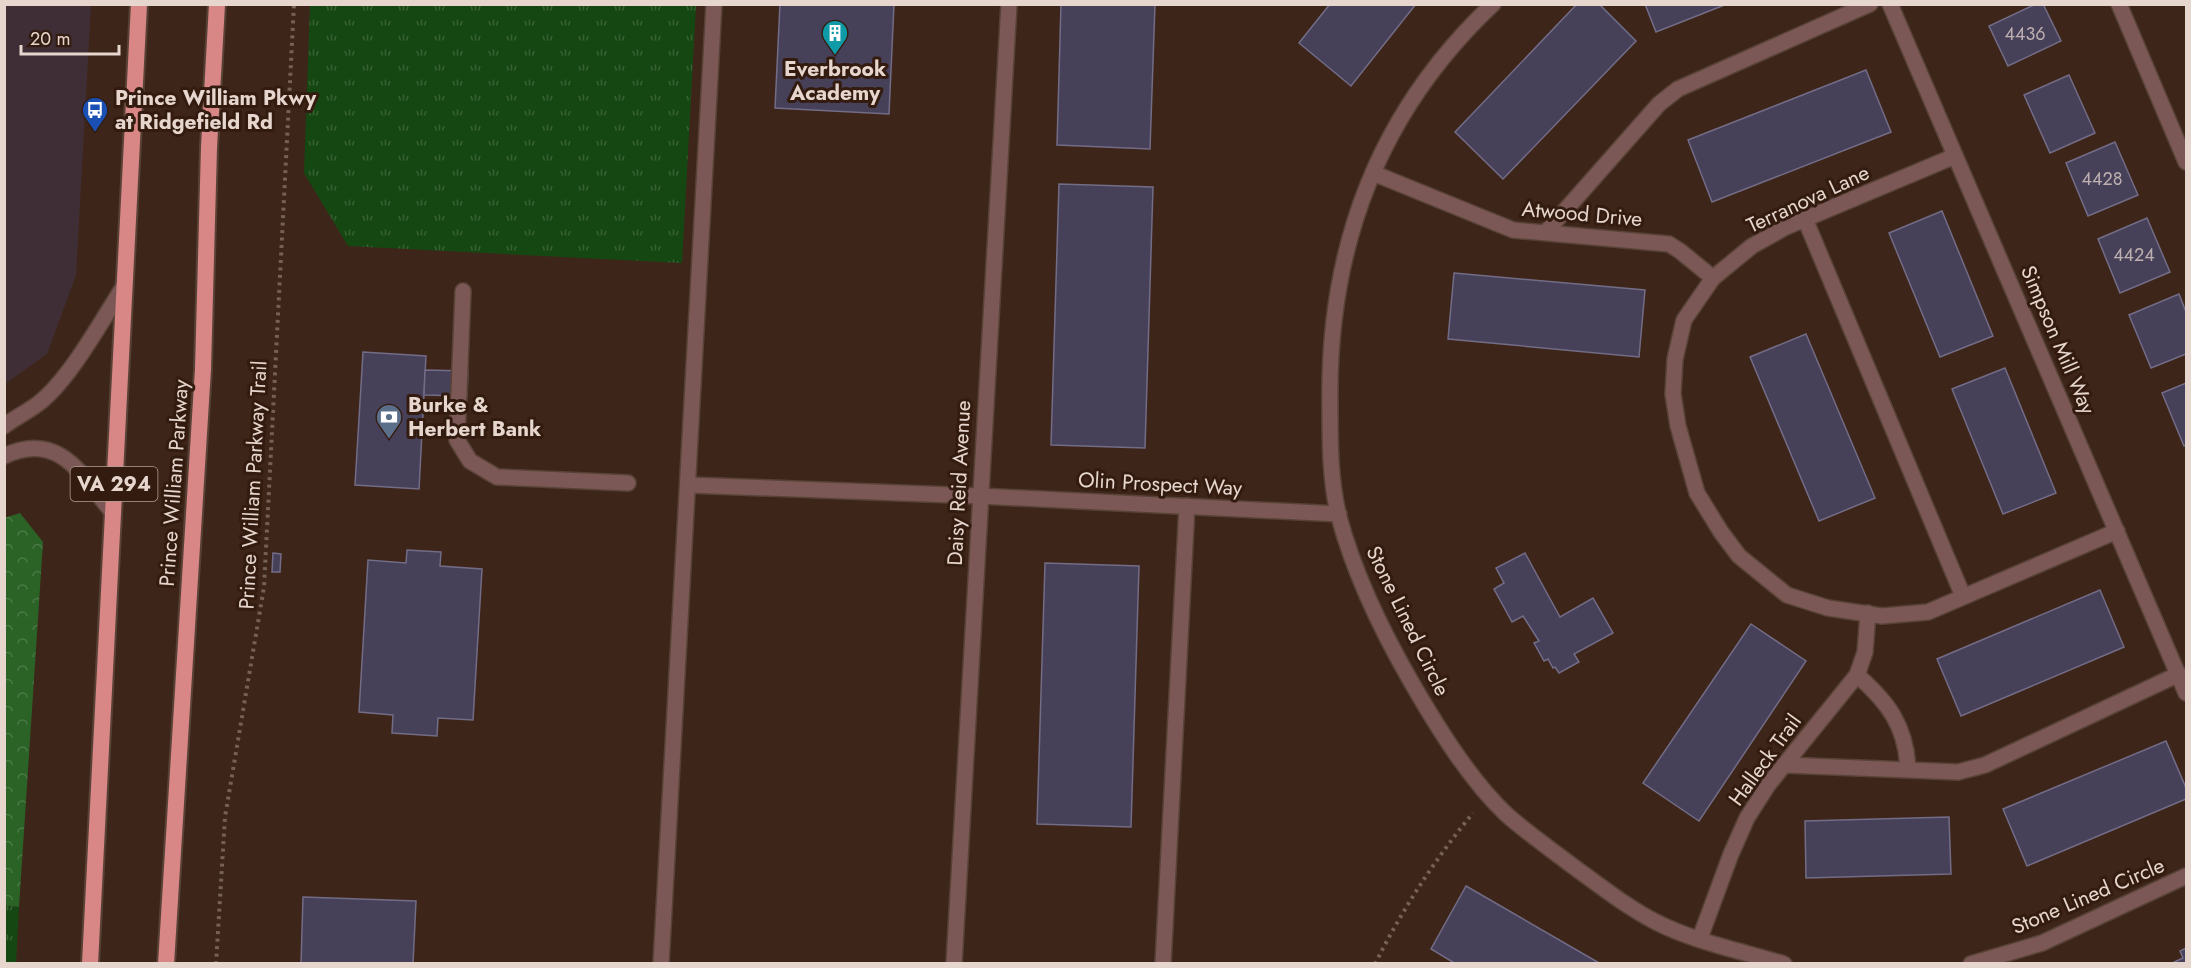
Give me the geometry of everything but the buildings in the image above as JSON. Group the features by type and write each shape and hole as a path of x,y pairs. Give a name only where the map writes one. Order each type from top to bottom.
{"highway":[{"name":"VA 294","path":"90,963 139,4"},
{"name":"Prince William Parkway","path":"166,963 203,369 209,147 217,4"}],"street":[{"path":"662,963 714,4"},
{"name":"Daisy Reid Avenue","path":"954,963 1009,4"},
{"name":"Stone Lined Circle","path":"1493,4 1440,61 1407,107 1373,173 1361,202 1342,266 1333,321 1329,381 1331,454 1339,514 1355,567 1401,664 1440,731 1506,814 1615,897 1656,922 1700,938 1784,963"},
{"path":"1546,232 1659,104 1678,90 1870,4"},
{"name":"Simpson Mill Way","path":"1890,4 2187,693"},
{"path":"2119,4 2187,162"},
{"name":"Terranova Lane","path":"1955,156 1805,219 1752,246 1713,278 1684,320 1675,359 1673,394 1678,426 1697,493 1739,556 1787,595 1828,608 1868,614 1928,612 2117,531"},
{"name":"Atwood Drive","path":"1373,173 1513,230 1669,244 1713,278"},
{"path":"1805,219 1963,596"},
{"path":"4,426 50,393 124,286"},
{"path":"463,291 457,440 470,461 497,477 628,483"},
{"path":"4,456 27,448 54,451 72,464 113,513"},
{"name":"Olin Prospect Way","path":"688,485 980,496 1339,514"},
{"path":"1163,963 1187,506"},
{"name":"Halleck Trail","path":"1700,938 1747,818 1768,785 1857,675 1865,652 1868,614"},
{"path":"1784,765 1958,772 1985,765 2179,674"},
{"path":"1857,675 1879,694 1896,720 1907,747 1908,769"},
{"name":"Stone Lined Circle","path":"1971,963 2042,943 2187,876"}],"path":[{"name":"Prince William Parkway Trail","path":"216,963 227,804 264,587 294,4"},
{"path":"1375,963 1427,875 1448,844 1489,794"}],"shaded area":[{"path":"5,4 91,5 76,275 47,354 5,384"}],"green space":[{"path":"310,5 696,5 682,263 348,246 304,173"},
{"path":"20,513 43,542 19,907 4,905 4,518"},
{"path":"5,905 19,907 16,963 5,964"}],"place":[{"name":"Everbrook Academy","path":"835,56"},
{"name":"Prince William Pkwy at Ridgefield Rd","path":"95,133"},
{"name":"Burke & Herbert Bank","path":"389,440"}]}
